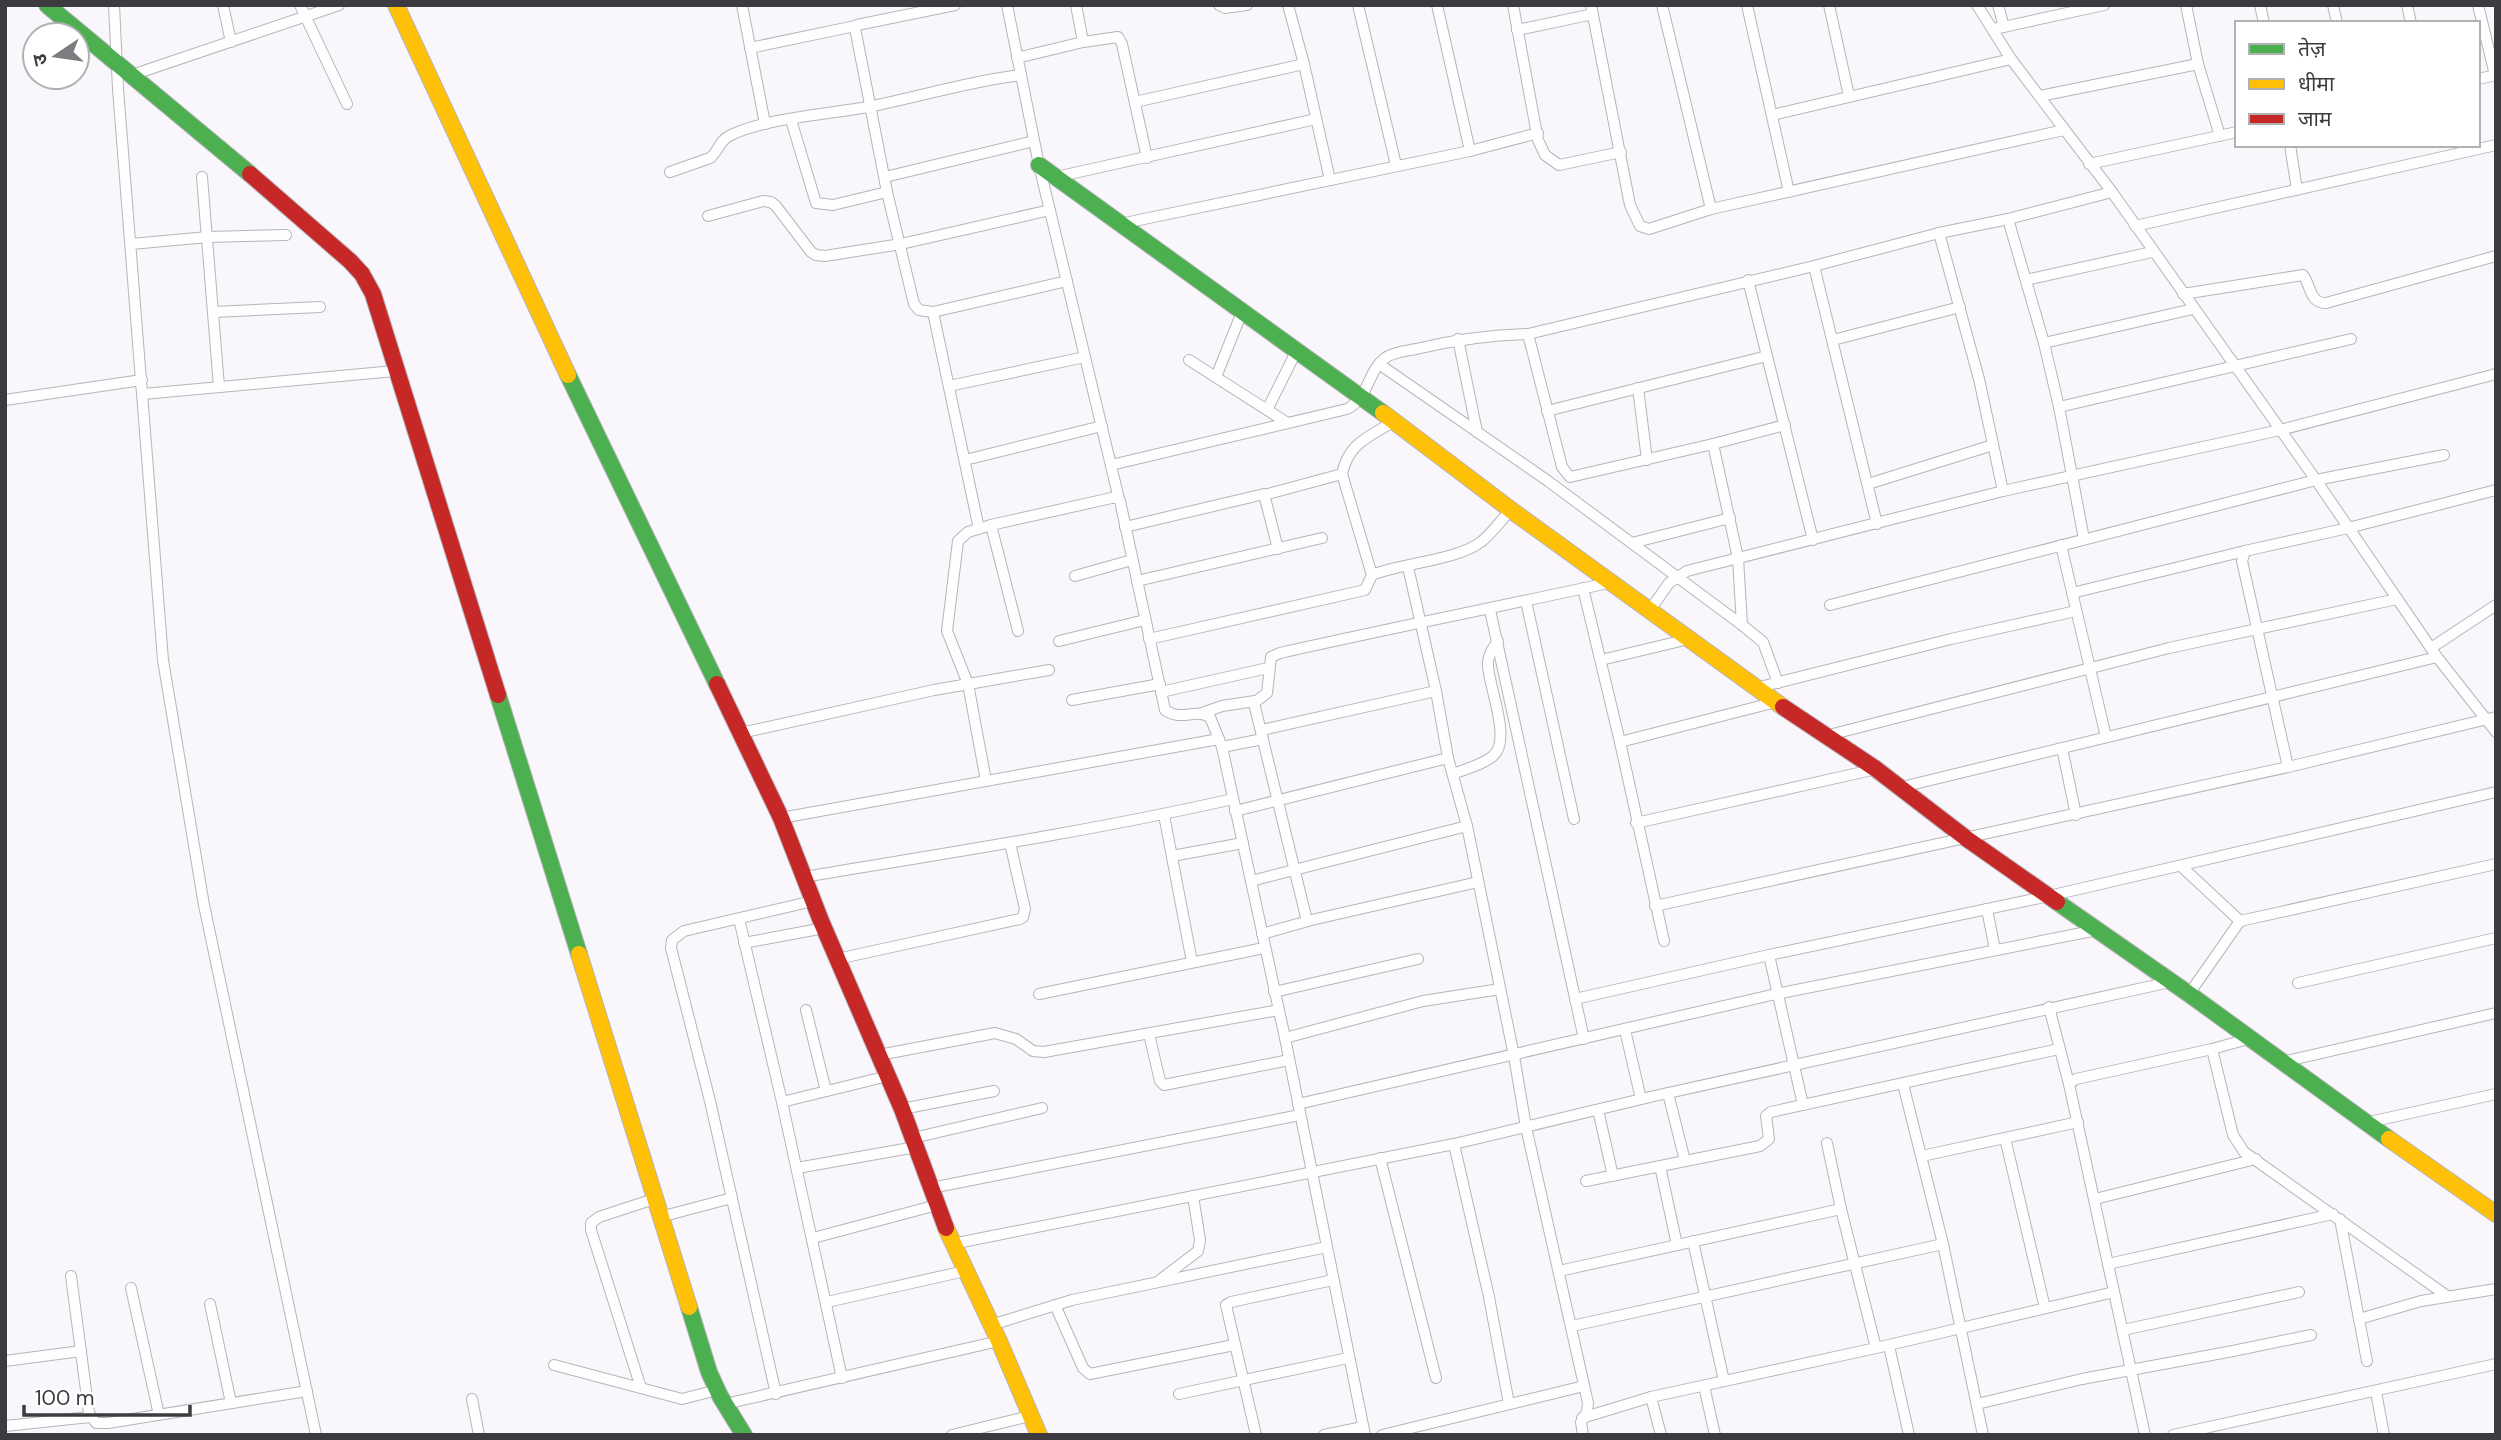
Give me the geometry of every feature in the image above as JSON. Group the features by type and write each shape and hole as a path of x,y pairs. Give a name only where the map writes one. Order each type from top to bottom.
{"street":[{"path":"47,5 232,158 356,267 373,294 391,372 648,1201 660,1217 715,1395 744,1435"},
{"path":"114,5 118,89 163,660 204,905 316,1435"},
{"path":"223,5 230,42"},
{"path":"300,5 347,104"},
{"path":"132,75 339,5"},
{"path":"396,5 540,316 780,818 902,1109 952,1244 999,1341 1039,1435"},
{"path":"743,5 765,124"},
{"path":"750,48 955,5"},
{"path":"1007,5 1039,165 1119,499 1165,710 1172,715 1182,716 1255,701 1267,693 1268,668 1274,654 1613,582"},
{"path":"1076,5 1083,42"},
{"path":"1219,5 1225,8 1247,5"},
{"path":"1288,5 1330,180"},
{"path":"1358,5 1396,165"},
{"path":"1437,5 1470,150"},
{"path":"1513,5 1538,133 1545,155 1559,165 1621,152"},
{"path":"1662,5 1712,209"},
{"path":"1747,5 1789,192"},
{"path":"1829,5 1849,96"},
{"path":"1977,5 1999,28"},
{"path":"1998,5 1999,28 2011,59 2088,164 2112,192 2316,480 2434,653 2491,718 2496,732"},
{"path":"1999,28 2104,5"},
{"path":"2186,5 2197,64 2220,136"},
{"path":"2478,5 2495,75"},
{"path":"1517,30 1592,10 1630,205 1640,226 1649,229 1712,209 2064,130"},
{"path":"855,26 887,192 914,304 919,310 933,312 1067,281"},
{"path":"1017,58 1083,42 1111,37 1119,39 1147,158"},
{"path":"1772,115 2011,59"},
{"path":"1135,102 1304,64"},
{"path":"2040,96 2197,64"},
{"path":"670,172 710,158 722,139 765,124 872,106 984,79 1021,75"},
{"path":"1056,177 1316,119"},
{"path":"790,120 816,203 833,205 887,192"},
{"path":"2088,164 2235,132"},
{"path":"1121,224 1470,150 1538,133"},
{"path":"885,177 1034,141"},
{"path":"2135,226 2496,145"},
{"path":"2290,147 2297,190"},
{"path":"2437,147 2440,158"},
{"path":"1039,165 1394,421 1511,510 1756,688 1829,735 1967,839 2189,994 2365,1124 2496,1214"},
{"path":"202,177 219,387"},
{"path":"1111,465 1347,409 1361,399 1380,364 1390,355 1484,335 1528,334 2112,192"},
{"path":"708,216 764,201 771,202 816,255 825,256 901,244 1050,210"},
{"path":"2008,219 2044,342 2084,539"},
{"path":"1939,233 1960,307 2003,491"},
{"path":"131,244 208,237 286,235"},
{"path":"2026,280 2152,252"},
{"path":"2183,294 2302,275 2314,299 2321,304 2496,256"},
{"path":"1814,266 1877,524"},
{"path":"1748,280 1813,540"},
{"path":"214,312 320,307"},
{"path":"1833,340 1960,307"},
{"path":"2044,342 2193,309"},
{"path":"933,312 979,529"},
{"path":"1216,377 1242,312"},
{"path":"1528,334 1562,467 1570,477 1785,425"},
{"path":"1458,339 1477,432"},
{"path":"2059,407 2351,339"},
{"path":"1268,410 1296,352"},
{"path":"1547,411 1767,356"},
{"path":"949,386 1085,357"},
{"path":"1189,360 1286,422"},
{"path":"1380,364 1632,543 1742,625 1763,642 1778,682"},
{"path":"143,394 391,372"},
{"path":"1650,610 1677,576 1738,558 2003,491 2280,430 2496,374"},
{"path":"5,400 142,380"},
{"path":"1638,388 1647,460"},
{"path":"1149,639 1365,590 1372,576 1342,474 1345,459 1351,449 1394,421"},
{"path":"965,460 1102,426"},
{"path":"1713,444 1738,558 1742,625"},
{"path":"1868,484 1993,445"},
{"path":"1830,604 2316,480 2444,455"},
{"path":"1125,527 1265,495 1342,474"},
{"path":"2072,593 2496,490"},
{"path":"1265,495 1278,549"},
{"path":"986,781 968,684 947,631 958,541 968,532 991,525 1112,497 1119,499"},
{"path":"1372,576 1471,547 1481,542 1511,510"},
{"path":"1632,543 1730,518"},
{"path":"991,525 1018,631"},
{"path":"1137,581 1322,538"},
{"path":"2061,545 2106,737"},
{"path":"2245,551 2242,561 2288,767"},
{"path":"1075,576 1132,560"},
{"path":"1408,567 1448,758 1467,826 1526,1127 1572,1326 1588,1408 1582,1418 1583,1435"},
{"path":"1583,588 1664,941"},
{"path":"1829,735 2257,628 2397,599"},
{"path":"1526,601 1574,819"},
{"path":"1902,788 2273,698 2434,653 2496,605"},
{"path":"1490,610 1584,1039"},
{"path":"1756,688 2076,611"},
{"path":"1059,641 1145,620"},
{"path":"1601,660 1689,639"},
{"path":"1452,774 1489,759 1497,751 1499,723 1488,666 1489,657 1498,641"},
{"path":"1072,700 1160,688 1268,668"},
{"path":"741,733 968,684 1049,670"},
{"path":"780,818 1221,743 1436,691"},
{"path":"1255,701 1308,921"},
{"path":"1620,742 1776,702"},
{"path":"1202,713 1213,720 1221,743 1285,1038 1364,1431 1324,1435"},
{"path":"1655,906 2076,815 2491,718"},
{"path":"2062,748 2076,815"},
{"path":"804,877 1164,815 1277,800 1448,758"},
{"path":"1636,823 1876,769"},
{"path":"1576,999 2049,896 2496,792"},
{"path":"1164,815 1192,962"},
{"path":"1251,881 1467,826"},
{"path":"837,959 1023,917 1025,909 1010,843"},
{"path":"1172,856 1243,843"},
{"path":"2189,994 2239,921 2496,864"},
{"path":"2180,866 2239,921"},
{"path":"1262,934 1478,882"},
{"path":"775,1394 732,1198 671,948 675,935 684,931 813,901"},
{"path":"1987,909 1995,950"},
{"path":"739,919 813,1238 842,1378"},
{"path":"744,943 824,928"},
{"path":"931,1188 1299,1109 1776,994 2097,930"},
{"path":"2298,983 2496,938"},
{"path":"1039,995 1264,948"},
{"path":"1769,955 1803,1105"},
{"path":"1274,992 1418,959"},
{"path":"952,1244 1454,1144 1641,1099 2170,982"},
{"path":"1285,1038 1423,1001 1500,989"},
{"path":"2049,1007 2078,1122 2145,1435"},
{"path":"806,1010 825,1091"},
{"path":"879,1055 995,1033 1016,1039 1033,1051 1044,1052 1279,1010"},
{"path":"2282,1062 2496,1013"},
{"path":"1625,1030 1641,1099"},
{"path":"1149,1034 1160,1081 1164,1085 1289,1060"},
{"path":"2069,1084 2076,1079 2248,1039"},
{"path":"1587,1181 1765,1144 1769,1139 1766,1124 1768,1113 2059,1049"},
{"path":"2212,1049 2233,1135 2244,1152 2446,1296"},
{"path":"782,1102 888,1076"},
{"path":"1903,1084 1943,1244 1983,1435"},
{"path":"902,1109 994,1091"},
{"path":"1668,1093 1685,1161"},
{"path":"2365,1124 2496,1094"},
{"path":"797,1168 915,1142 1042,1108"},
{"path":"1598,1110 1613,1176"},
{"path":"1922,1156 2078,1122"},
{"path":"2005,1138 2045,1308"},
{"path":"1827,1143 1840,1209 1876,1349"},
{"path":"1454,1144 1489,1297 1509,1405"},
{"path":"1380,1158 1436,1378"},
{"path":"2095,1199 2256,1159"},
{"path":"1660,1166 1677,1245"},
{"path":"1157,1282 1198,1251 1200,1240 1193,1196"},
{"path":"660,1217 732,1198"},
{"path":"641,1388 591,1223 600,1217 648,1201"},
{"path":"813,1238 937,1205"},
{"path":"1559,1271 1840,1209"},
{"path":"2108,1264 2337,1217"},
{"path":"2337,1217 2367,1361"},
{"path":"1693,1241 1724,1381"},
{"path":"1572,1326 1943,1244"},
{"path":"991,1325 1055,1305 1327,1247"},
{"path":"827,1302 965,1271"},
{"path":"71,1276 90,1417 96,1423 307,1391"},
{"path":"1256,1435 1225,1310 1227,1303 1333,1280"},
{"path":"131,1288 159,1415"},
{"path":"2359,1319 2446,1296 2496,1289"},
{"path":"1582,1418 1651,1397 1876,1349 2114,1292"},
{"path":"2123,1330 2299,1292"},
{"path":"210,1304 231,1403"},
{"path":"1055,1305 1083,1368 1090,1374 1234,1345"},
{"path":"1977,1404 2082,1379 2311,1335"},
{"path":"554,1365 681,1399 715,1395 775,1394 999,1341"},
{"path":"1889,1346 1909,1435"},
{"path":"5,1361 80,1351"},
{"path":"1179,1394 1348,1358"},
{"path":"2173,1435 2496,1364"},
{"path":"1382,1435 1584,1386"},
{"path":"1704,1386 1714,1435"},
{"path":"2376,1392 2385,1435"},
{"path":"1651,1397 1661,1435"},
{"path":"472,1399 479,1435"},
{"path":"952,1435 1030,1416"},
{"path":"5,1426 90,1417"},
{"path":"1429,1423 1432,1435"}],"traffic: fast":[{"path":"47,5 250,174"},
{"path":"1039,165 1383,413"},
{"path":"568,375 717,684"},
{"path":"498,695 579,954"},
{"path":"2057,902 2389,1139"},
{"path":"689,1307 709,1372 744,1435"}],"traffic: slow":[{"path":"396,5 568,375"},
{"path":"1383,413 1511,510 1783,707"},
{"path":"579,954 689,1307"},
{"path":"2389,1139 2496,1214"},
{"path":"946,1228 1039,1435"}],"traffic: jam":[{"path":"250,174 350,261 362,274 373,294 498,695"},
{"path":"717,684 781,818 821,921 902,1109 946,1228"},
{"path":"1783,707 1876,769 1967,839 2057,902"}]}
